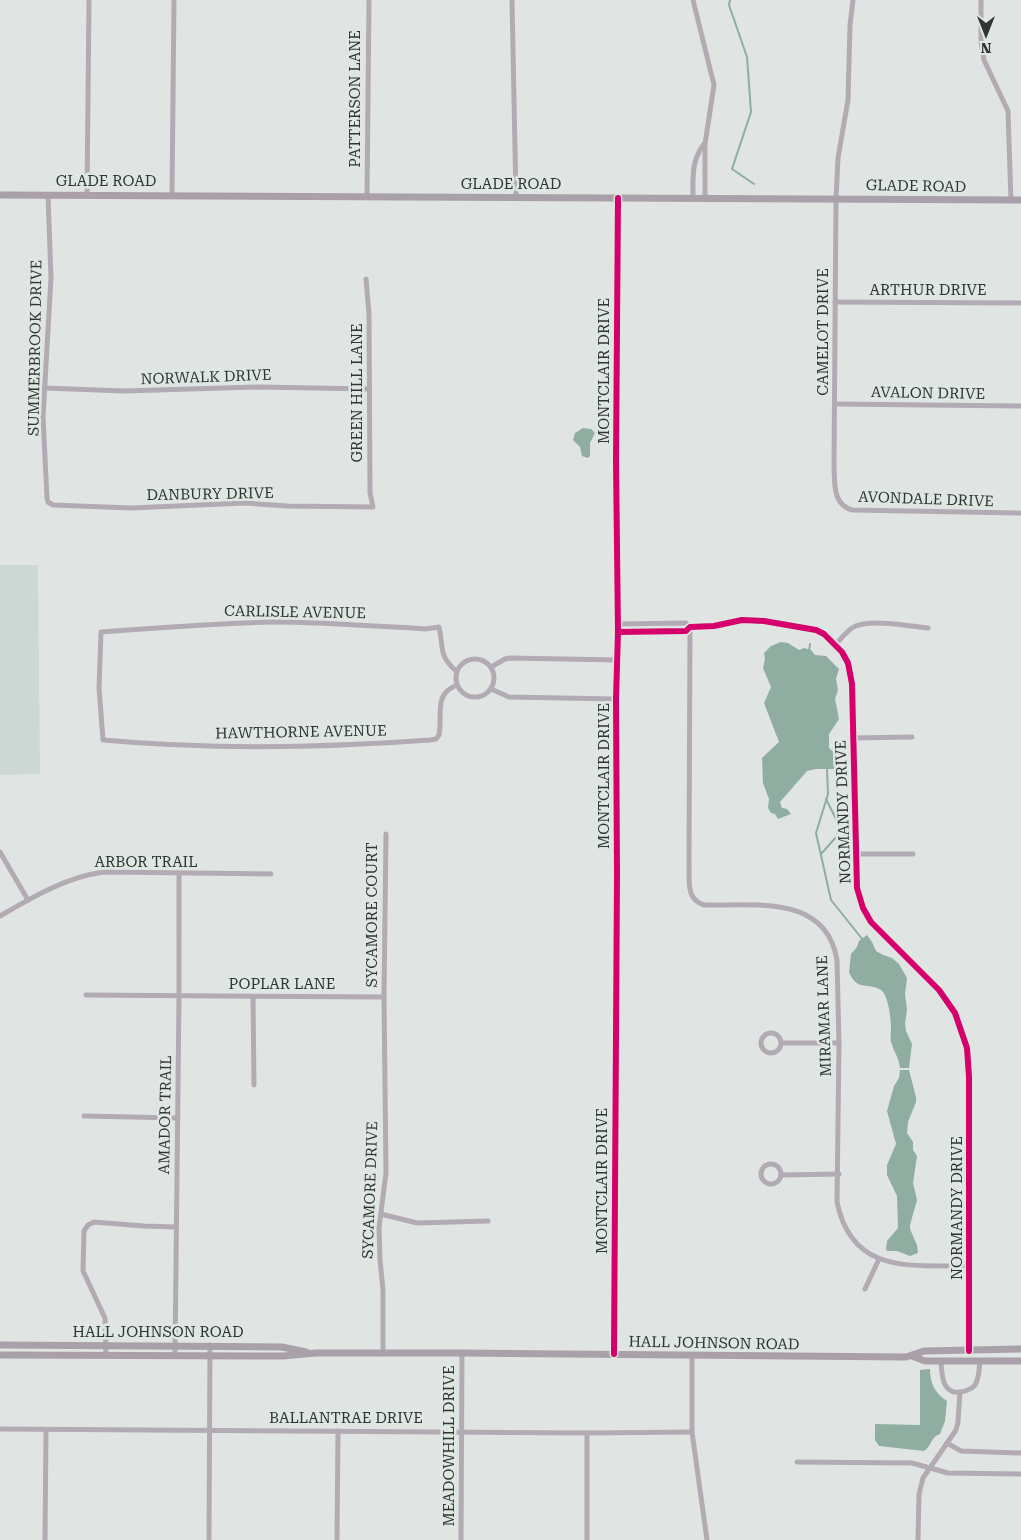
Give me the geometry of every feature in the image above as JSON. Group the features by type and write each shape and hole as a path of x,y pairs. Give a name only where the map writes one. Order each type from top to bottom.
{"main road":[{"name":"GLADE ROAD","path":"0,194 1021,200"},
{"name":"HALL JOHNSON ROAD","path":"0,1344 282,1347 316,1354"},
{"name":"HALL JOHNSON ROAD","path":"0,1355 283,1356 462,1353 911,1356 924,1352 1021,1349"},
{"name":"HALL JOHNSON ROAD","path":"911,1356 925,1361 941,1362 1021,1361"}],"street":[{"path":"87,195 89,0"},
{"path":"172,195 174,0"},
{"name":"PATTERSON LANE","path":"367,197 369,0"},
{"path":"512,0 516,198"},
{"path":"694,0 714,85 705,144 705,198"},
{"name":"CAMELOT DRIVE","path":"834,466 836,199 838,158 848,100 850,26 853,0"},
{"path":"981,0 981,42 984,60 1008,111 1011,200"},
{"path":"693,198 693,174 696,157 705,144"},
{"name":"SUMMERBROOK DRIVE","path":"48,195 51,278 43,417 48,502"},
{"name":"MONTCLAIR DRIVE","path":"614,1354 617,883 616,699 618,632 616,467 618,198"},
{"name":"GREEN HILL LANE","path":"366,279 369,314 370,493 373,507"},
{"name":"ARTHUR DRIVE","path":"835,302 1021,303"},
{"name":"NORWALK DRIVE","path":"44,388 124,392 258,387 370,390"},
{"name":"AVALON DRIVE","path":"835,404 1021,406"},
{"name":"AVONDALE DRIVE","path":"834,466 836,497 846,508 852,510 1021,513"},
{"name":"DANBURY DRIVE","path":"48,502 53,505 131,508 245,503 287,506 373,507"},
{"name":"NORMANDY DRIVE","path":"618,632 688,629 742,620 764,621 816,630 824,634 842,652 851,674 857,888 863,908 871,922 939,990 955,1013 967,1048 969,1087 969,1351"},
{"name":"CARLISLE AVENUE","path":"103,740 99,688 101,632 171,626 273,622 425,629 439,627 444,658 456,671"},
{"name":"NORMANDY DRIVE","path":"618,624 686,623 688,629"},
{"path":"835,645 852,628 860,625 882,623 928,628"},
{"name":"MIRAMAR LANE","path":"688,629 689,863 692,896 697,903 704,905 788,908 808,914 826,931 835,950 837,960 839,1043 839,1174 837,1202 844,1225 858,1244 879,1259 906,1265 969,1266"},
{"path":"491,667 510,658 617,660"},
{"path":"469,659 482,659 491,667 494,678 491,689 485,694 473,697 461,692 457,685 456,671 459,666 469,659"},
{"name":"HAWTHORNE AVENUE","path":"103,740 140,744 233,748 314,747 430,740 436,739 439,735 441,704 444,692 448,688 457,685"},
{"path":"491,689 509,697 616,699"},
{"path":"853,738 912,737"},
{"name":"SYCAMORE COURT","path":"384,997 386,834"},
{"path":"0,852 28,900"},
{"path":"856,854 913,854"},
{"name":"ARBOR TRAIL","path":"0,916 72,879 89,874 104,872 271,874"},
{"name":"AMADOR TRAIL","path":"175,1356 179,874"},
{"name":"POPLAR LANE","path":"86,995 384,997"},
{"path":"254,997 254,1086"},
{"name":"SYCAMORE DRIVE","path":"383,1354 383,1290 379,1228 386,1173 384,997"},
{"path":"773,1032 779,1036 782,1043 778,1050 771,1053 762,1047 761,1040 766,1034 773,1032"},
{"path":"782,1043 839,1043"},
{"path":"84,1116 178,1118"},
{"path":"772,1164 779,1167 781,1174 778,1181 771,1184 764,1182 761,1171 765,1165 772,1164"},
{"path":"781,1174 839,1174"},
{"path":"381,1214 417,1223 488,1221"},
{"path":"106,1356 105,1318 83,1271 83,1236 85,1228 94,1222 176,1227"},
{"path":"865,1289 879,1259"},
{"path":"210,1346 210,1540"},
{"name":"MEADOWHILL DRIVE","path":"460,1540 462,1353"},
{"path":"692,1355 692,1432 707,1540"},
{"path":"941,1362 942,1379 945,1385 950,1390 960,1392 969,1390 975,1385 980,1362"},
{"path":"918,1540 919,1494 923,1478 956,1430 960,1392"},
{"name":"BALLANTRAE DRIVE","path":"0,1429 692,1432"},
{"path":"45,1540 46,1430"},
{"path":"337,1540 338,1431"},
{"path":"587,1433 587,1540"},
{"path":"947,1443 961,1451 1021,1453"},
{"path":"797,1462 912,1463 948,1473 1021,1474"}],"shaded area":[{"path":"583,428 591,429 595,433 590,443 590,456 588,458 582,456 580,447 573,440 575,433"},
{"path":"0,565 38,565 40,774 0,775"},
{"path":"781,642 788,643 799,650 804,648 811,650 815,655 826,656 839,669 836,679 838,690 835,699 839,719 829,734 829,748 836,754 839,769 807,771 780,802 782,808 787,809 791,814 778,819 768,808 769,799 763,783 762,758 779,742 764,703 771,687 763,668 764,653 771,646"},
{"path":"867,935 876,951 892,958 899,964 907,978 905,1023 906,1031 912,1044 909,1068 900,1068 892,1046 890,1013 883,992 877,988 859,984 852,978 849,972 851,954 859,941"},
{"path":"900,1070 909,1070 916,1097 916,1102 908,1122 907,1133 913,1142 913,1150 917,1156 913,1183 917,1200 910,1229 917,1245 918,1253 910,1256 897,1251 887,1251 886,1249 887,1241 898,1228 897,1196 887,1175 887,1165 896,1144 887,1111"},
{"path":"930,1369 934,1388 947,1401 945,1421 940,1434 935,1437 924,1451 879,1446 875,1440 875,1424 920,1425 920,1370"}],"waterway":[{"path":"730,0 729,5 747,57 751,112 732,169 754,184"},
{"path":"809,652 810,644"},
{"path":"827,769 828,794 816,833 831,900 863,940"},
{"path":"821,854 837,836 839,825 826,799"}],"cycle path":[{"path":"614,1354 617,875 616,699 618,632 616,461 618,198"},
{"path":"618,632 686,631 690,627 714,626 742,620 764,621 816,630 824,634 842,652 848,663 852,684 857,888 863,908 871,922 939,990 955,1013 967,1048 969,1077 969,1351"}]}
